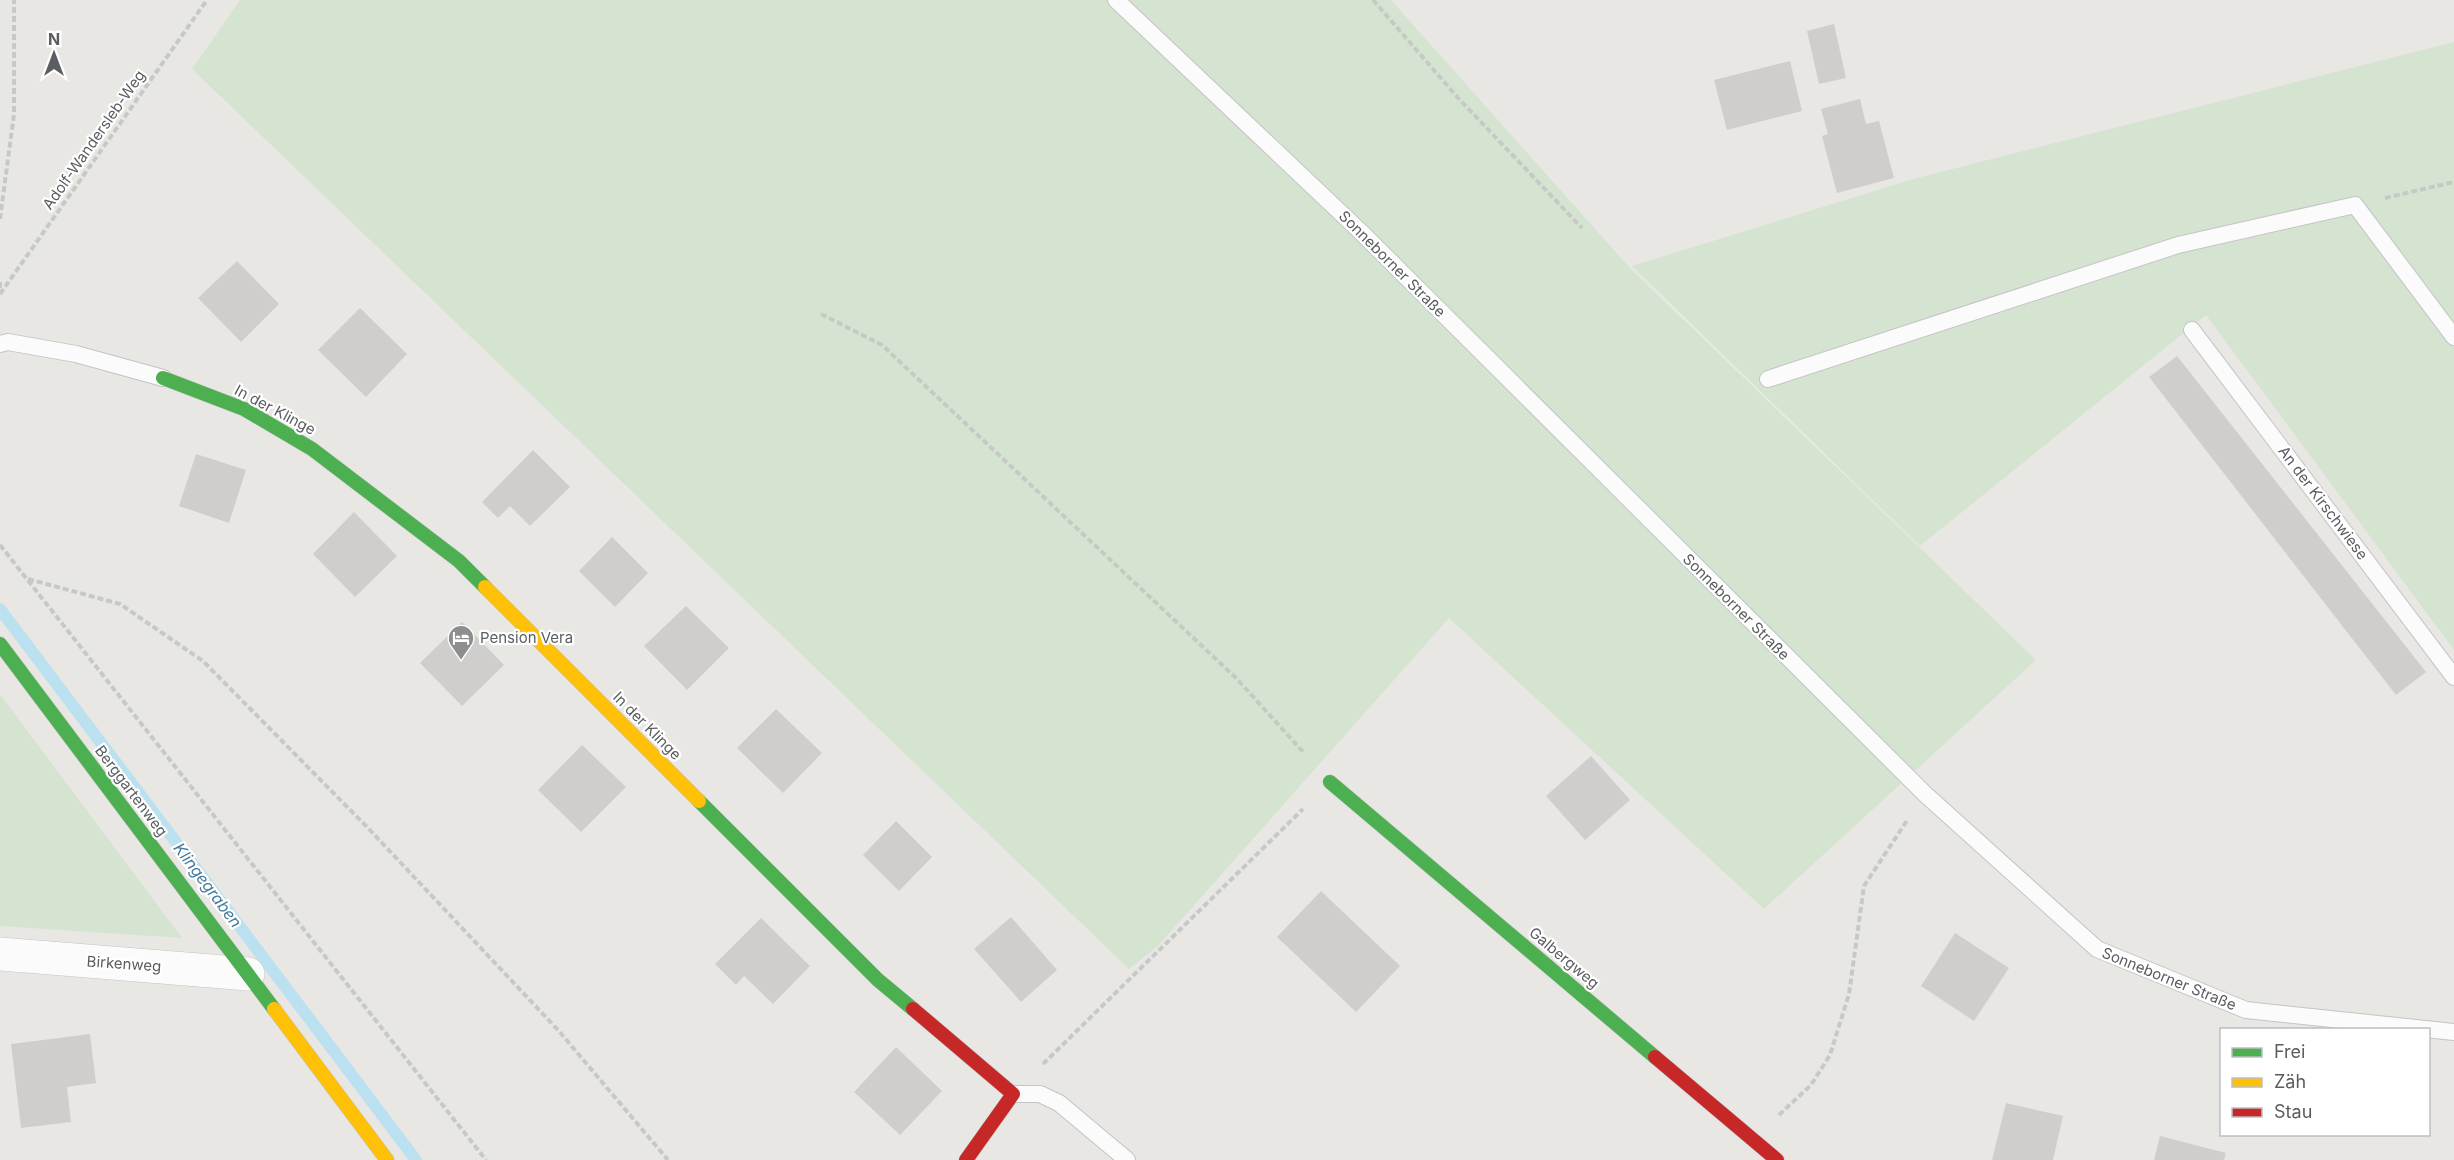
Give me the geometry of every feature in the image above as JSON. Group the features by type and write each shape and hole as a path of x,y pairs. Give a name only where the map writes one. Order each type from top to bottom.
{"street":[{"name":"In der Klinge","path":"164,378 244,409 312,449 459,561 878,980 1013,1094"},
{"name":"Berggartenweg","path":"0,644 387,1160"},
{"name":"Galbergweg","path":"1330,782 1777,1160"},
{"name":"Birkenweg","path":"0,954 248,974"},
{"path":"966,1160 1013,1094"}],"lane":[{"name":"Sonneborner Straße","path":"1116,0 1362,233 1925,794 2097,949 2246,1010 2416,1028"},
{"path":"1768,379 2178,245 2355,205 2454,337"},
{"name":"An der Kirschwiese","path":"2192,330 2454,677"},
{"path":"0,344 8,342 76,354 164,378"},
{"name":"Sonneborner Straße","path":"2430,1029 2454,1032"},
{"path":"1013,1094 1040,1094 1059,1103 1127,1160"}],"path":[{"path":"0,219 14,114 14,0"},
{"name":"Adolf-Wandersleb-Weg","path":"0,294 207,0"},
{"path":"1373,0 1459,99 1582,228"},
{"path":"2355,205 2454,182"},
{"path":"0,282 0,294"},
{"path":"821,314 882,345 1236,678 1330,782 1013,1094"},
{"path":"0,545 486,1160"},
{"path":"28,579 120,604 203,661 368,828 558,1030 668,1160"},
{"path":"1752,1139 1811,1085 1830,1055 1848,994 1864,886 1925,794"}],"green space":[{"path":"240,0 1391,0 1630,268 2036,660 1764,909 1449,618 1157,947 1129,969 192,69"},
{"path":"2454,42 2454,650 2206,315 1920,546 1632,266 1913,179"},
{"path":"0,694 182,938 0,926"}],"building":[{"path":"1834,24 1846,78 1819,84 1807,31"},
{"path":"1790,61 1802,111 1727,130 1714,80"},
{"path":"1860,99 1866,124 1879,121 1894,178 1837,193 1822,136 1828,134 1821,109"},
{"path":"237,261 279,304 241,342 198,298"},
{"path":"360,308 407,354 366,397 318,350"},
{"path":"2177,356 2426,672 2396,695 2149,377"},
{"path":"533,450 570,487 530,526 510,506 498,518 482,502"},
{"path":"196,454 246,470 229,523 179,506"},
{"path":"354,512 397,556 355,597 313,554"},
{"path":"612,537 648,573 615,607 579,571"},
{"path":"686,606 729,648 687,690 644,646"},
{"path":"462,622 504,665 462,706 420,663"},
{"path":"776,709 822,753 783,793 737,748"},
{"path":"582,745 626,787 581,832 538,790"},
{"path":"1591,756 1630,800 1585,840 1546,796"},
{"path":"896,821 932,857 899,891 863,855"},
{"path":"1321,891 1400,966 1356,1012 1277,937"},
{"path":"1011,917 1057,970 1021,1002 974,949"},
{"path":"761,918 810,966 773,1004 744,976 736,985 715,964"},
{"path":"1955,933 2009,968 1974,1021 1921,986"},
{"path":"90,1034 96,1083 67,1087 71,1122 21,1128 11,1044"},
{"path":"896,1047 942,1091 900,1135 854,1092"},
{"path":"2006,1103 2063,1116 2053,1160 1992,1160"},
{"path":"2160,1136 2226,1153 2224,1160 2154,1160"}],"waterway":[{"name":"Klingegraben","path":"0,609 416,1160"}],"traffic: fast":[{"path":"163,378 244,409 312,449 459,561 485,587"},
{"path":"0,644 274,1009"},
{"path":"1330,782 1655,1057"},
{"path":"699,801 878,980 913,1009"}],"traffic: slow":[{"path":"485,587 699,801"},
{"path":"274,1009 387,1160"}],"traffic: jam":[{"path":"913,1009 1013,1094 966,1160"},
{"path":"1655,1057 1777,1160"}],"place":[{"name":"Pension Vera","path":"461,661"}]}
